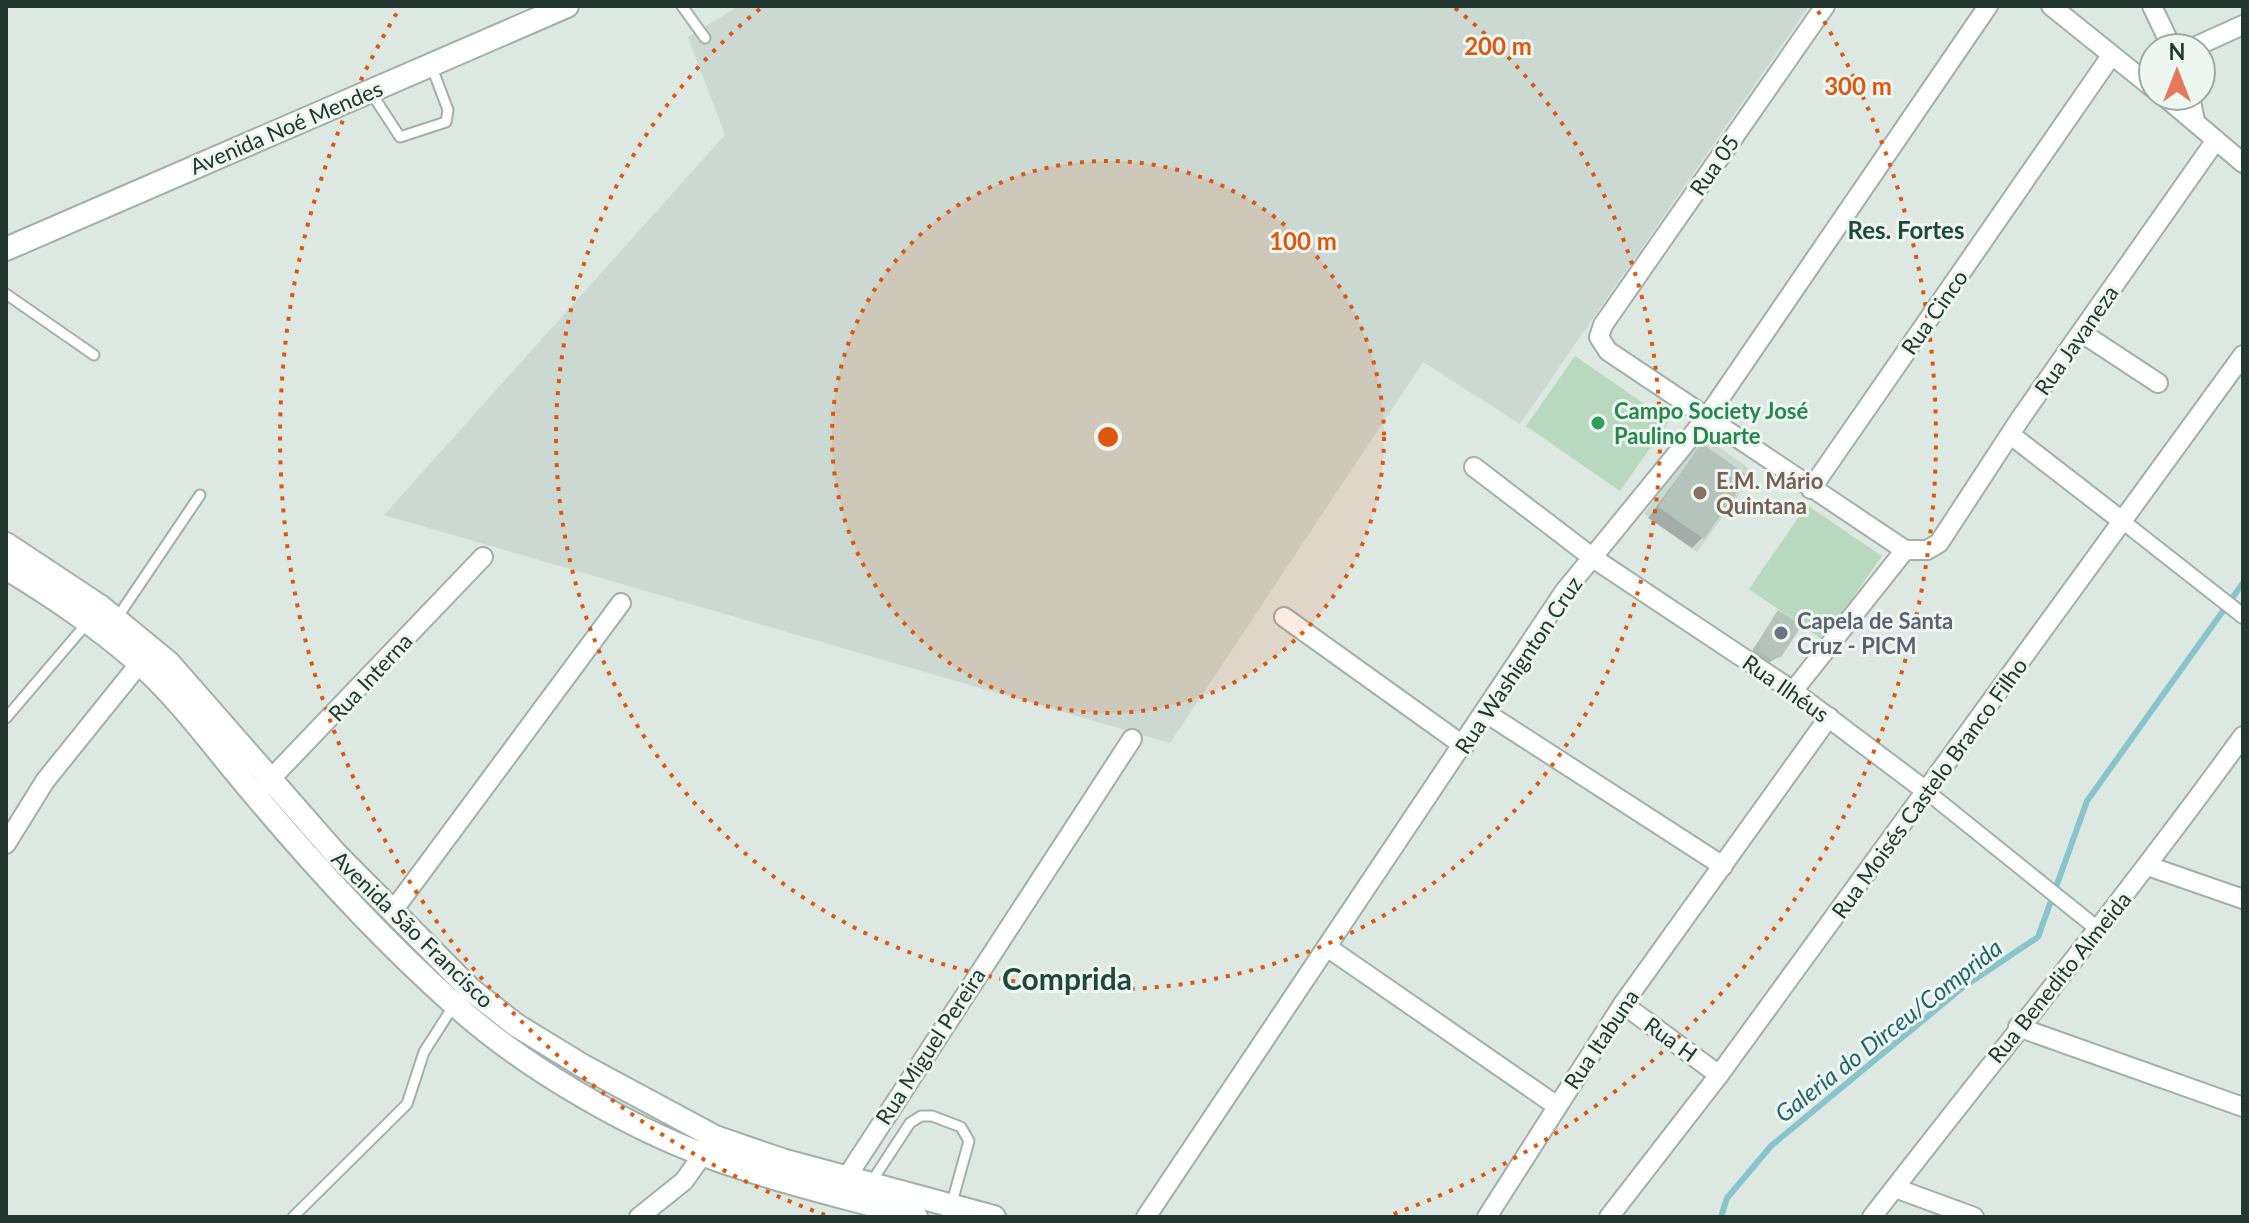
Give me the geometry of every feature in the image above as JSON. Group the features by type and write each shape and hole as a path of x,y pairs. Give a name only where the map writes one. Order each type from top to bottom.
{"street":[{"name":"Avenida Noé Mendes","path":"6,249 567,6"},
{"name":"Rua 05","path":"1707,417 1608,351 1599,337 1603,325 1825,6"},
{"name":"Rua Washignton Cruz","path":"1146,1217 1464,746 1564,592 1707,417 1988,6"},
{"path":"2051,6 2137,76"},
{"path":"2152,6 2164,32"},
{"path":"2217,37 2243,25"},
{"name":"Rua Cinco","path":"1811,489 2111,56"},
{"path":"2184,112 2243,163"},
{"path":"2193,112 2195,121"},
{"name":"Rua Javaneza","path":"1905,550 1922,551 1939,543 2216,140"},
{"path":"2082,333 2158,383"},
{"name":"Rua Moisés Castelo Branco Filho","path":"1609,1217 1719,1075 2243,355"},
{"path":"1707,417 1905,550 1793,691"},
{"path":"2011,435 2243,616"},
{"name":"Rua Ilhéus","path":"1474,467 1593,558 1829,717 2089,922"},
{"name":"Avenida São Francisco","path":"6,544 169,663 361,914 462,997 516,1025 709,1146 840,1186 916,1217"},
{"name":"Rua Interna","path":"262,788 483,557"},
{"name":"Avenida São Francisco","path":"6,568 102,616 140,663 262,788 392,912 462,997"},
{"path":"392,912 621,603"},
{"path":"1284,617 1464,746"},
{"path":"6,844 45,781 140,663"},
{"path":"1486,713 1723,866"},
{"name":"Rua Itabuna","path":"1487,1217 1623,1004 1829,717"},
{"name":"Rua Benedito Almeida","path":"1872,1217 2018,1027 2148,866 2243,736"},
{"name":"Rua Miguel Pereira","path":"840,1186 1132,739"},
{"path":"2148,866 2243,899"},
{"path":"1327,947 1557,1106"},
{"name":"Rua H","path":"1623,1004 1719,1075"},
{"path":"2018,1027 2243,1107"},
{"path":"639,1217 671,1194 709,1146"},
{"name":"Avenida São Francisco","path":"840,1186 870,1184 960,1211 994,1217"},
{"path":"1895,1188 1974,1217"}],"lane":[{"path":"682,6 705,38"},
{"path":"370,91 400,137 439,126 446,122 448,110 431,65"},
{"path":"6,294 94,355"},
{"path":"6,718 102,616 200,495"},
{"path":"293,1217 407,1104 418,1064 462,997"},
{"path":"870,1184 910,1123 921,1116 932,1116 961,1127 969,1141 960,1211"}],"shaded area":[{"path":"739,6 1809,6 1520,424 1423,362 1170,743 384,515 725,135 688,37"},
{"name":"E.M. Mário Quintana","path":"1702,435 1755,473 1697,552 1644,514"}],"green space":[{"name":"Campo Society José Paulino Duarte","path":"1575,356 1669,421 1620,491 1526,426"},
{"path":"1807,505 1882,556 1823,640 1749,589"}],"building":[{"name":"E.M. Mário Quintana","path":"1701,443 1748,476 1704,539 1658,507"},
{"name":"Capela de Santa Cruz - PICM","path":"1778,610 1802,625 1781,657 1771,660 1758,650 1759,640"}],"waterway":[{"name":"Galeria do Dirceu/Comprida","path":"1721,1217 1727,1198 1771,1146 1962,988 2038,937 2087,801 2243,583"}],"place":[{"name":"Campo Society José Paulino Duarte","path":"1598,423"},
{"name":"E.M. Mário Quintana","path":"1700,493"},
{"name":"Capela de Santa Cruz - PICM","path":"1781,633"}],"district":[{"name":"Res. Fortes","path":"1906,229"},
{"name":"Comprida","path":"1067,978"}]}
